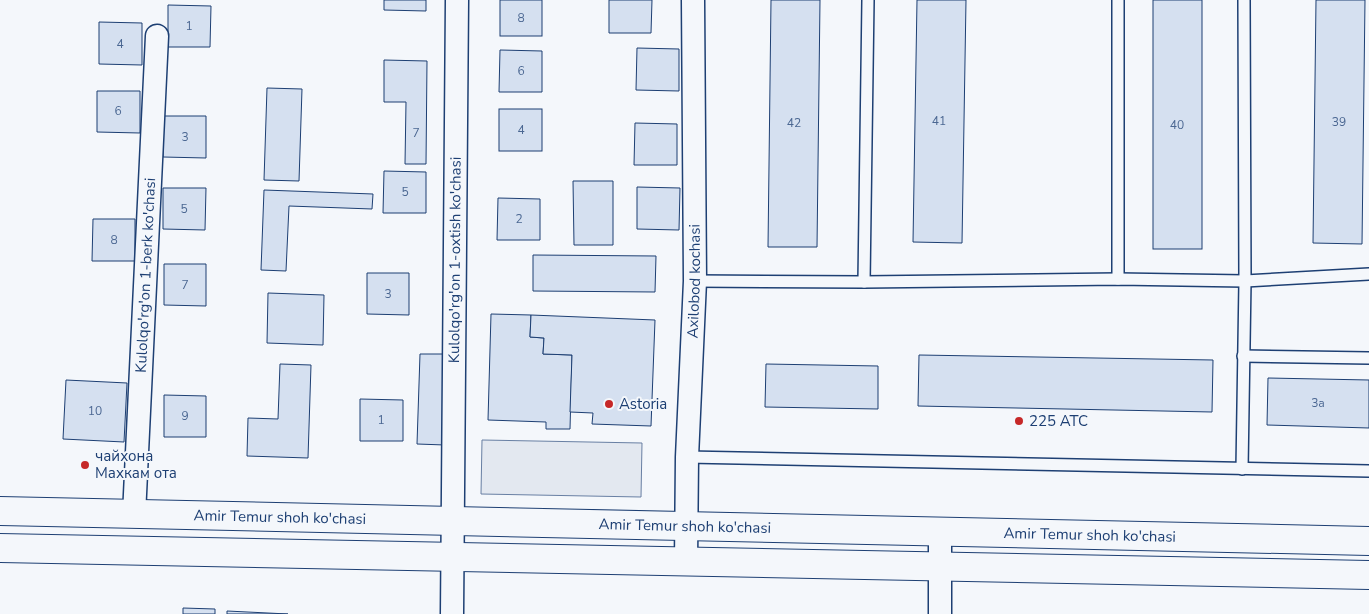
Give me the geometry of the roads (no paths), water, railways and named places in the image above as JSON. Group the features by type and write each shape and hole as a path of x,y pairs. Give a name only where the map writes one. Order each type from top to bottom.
{"main road":[{"name":"Amir Temur shoh ko'chasi","path":"0,511 1369,541"},
{"path":"0,548 940,567 1368,578"}],"street":[{"name":"Kulolqo'rg'on 1-oxtish ko'chasi","path":"452,614 457,0"},
{"name":"Axilobod kochasi","path":"686,562 687,457 695,281 693,0"},
{"name":"Kulolqo'rg'on 1-berk ko'chasi","path":"134,515 157,36"},
{"path":"940,532 940,614"}],"lane":[{"path":"864,282 868,0"},
{"path":"1118,0 1118,279"},
{"path":"1242,469 1245,281 1244,0"},
{"path":"695,281 864,282 1118,279 1245,281 1369,274"},
{"path":"1243,356 1369,358"},
{"path":"687,457 1369,471"}],"place":[{"name":"Astoria","path":"609,404"},
{"name":"225 АТС","path":"1019,421"},
{"name":"чайхона Махкам ота","path":"85,465"}]}
